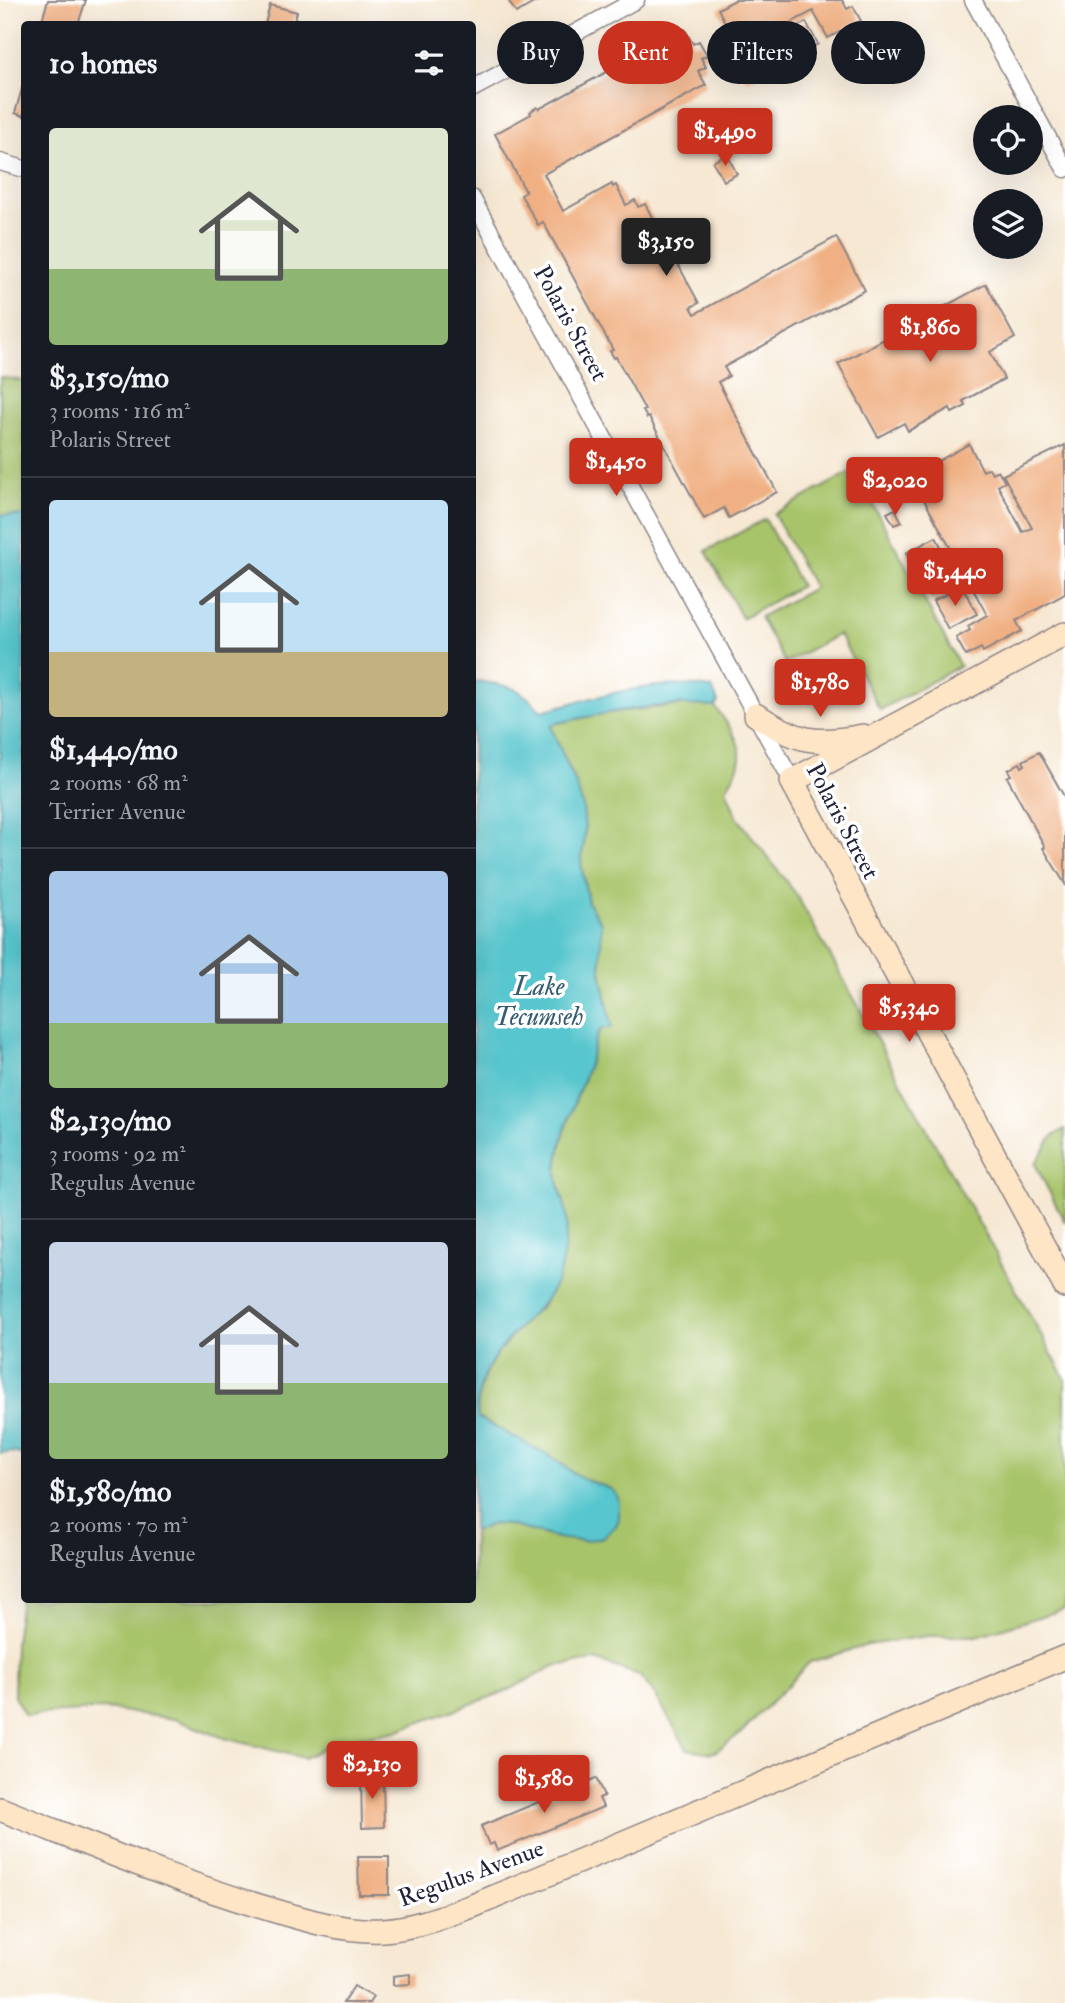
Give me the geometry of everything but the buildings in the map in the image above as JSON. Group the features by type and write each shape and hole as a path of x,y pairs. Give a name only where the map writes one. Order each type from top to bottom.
{"street":[{"path":"476,87 636,0"},
{"path":"973,0 1065,169"},
{"path":"0,162 21,168"},
{"name":"Polaris Street","path":"476,205 1065,1286"},
{"path":"792,781 1065,634"},
{"path":"755,715 787,734 805,740 834,742 883,732"},
{"name":"Regulus Avenue","path":"0,1809 194,1884 273,1910 361,1929 401,1928 421,1924 475,1905 1065,1657"}],"green space":[{"path":"0,377 21,380 21,516 0,515"},
{"path":"854,470 960,666 880,710 839,634 785,663 760,617 814,588 774,514"},
{"path":"765,519 801,586 742,618 706,551"},
{"path":"692,704 715,707 726,722 739,747 739,762 726,789 737,817 796,894 1065,1378 1065,1609 977,1636 927,1636 868,1645 810,1662 741,1733 713,1753 687,1749 656,1696 639,1675 595,1660 554,1666 507,1691 396,1731 337,1742 304,1758 224,1738 174,1719 107,1709 25,1715 14,1696 15,1642 21,1599 21,1603 476,1603 476,1531 492,1524 509,1525 562,1539 611,1489 581,1478 553,1458 478,1418 480,1390 490,1365 506,1342 542,1306 546,1298 566,1222 557,1175 561,1143 597,1036 602,1028 612,1028 601,972 601,923 588,903 581,863 585,831 576,784 551,728 553,724 606,713"},
{"path":"1065,1129 1065,1222 1035,1164 1053,1136"}],"water":[{"path":"0,515 21,516 21,1454 0,1453"},
{"name":"Lake Tecumseh","path":"476,682 513,688 541,711 604,695 669,685 712,688 718,702 715,707 675,705 634,709 553,724 551,728 576,784 583,807 585,831 581,863 588,903 601,923 601,972 612,1028 602,1028 597,1036 561,1143 557,1175 567,1222 561,1268 545,1300 506,1342 490,1365 479,1390 477,1404 478,1418 553,1458 581,1478 611,1489 617,1495 619,1519 616,1526 603,1537 585,1541 562,1539 508,1525 492,1524 476,1531"}]}
